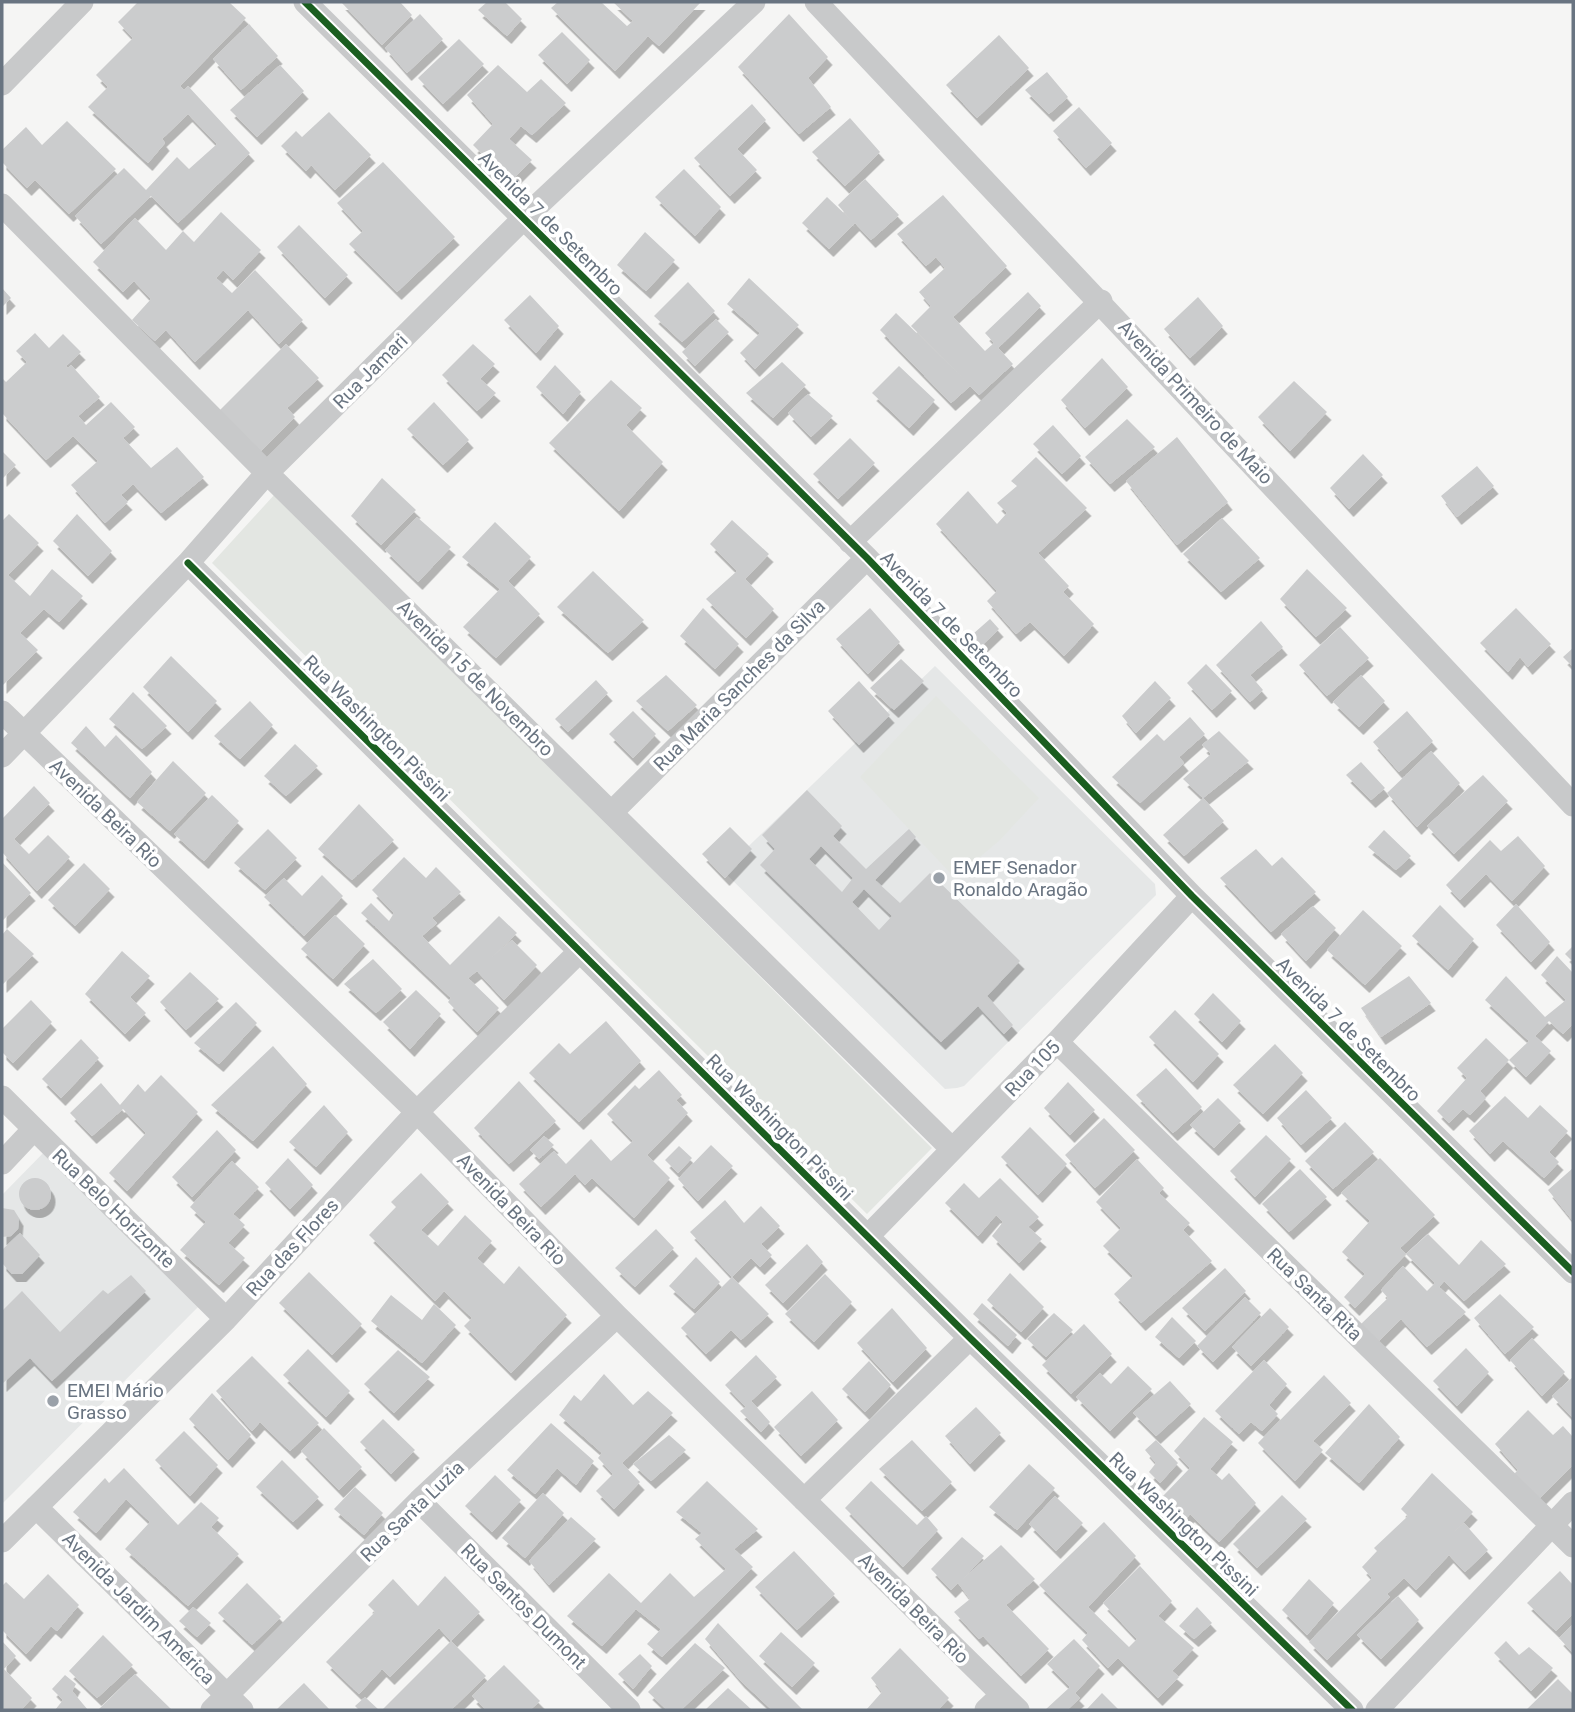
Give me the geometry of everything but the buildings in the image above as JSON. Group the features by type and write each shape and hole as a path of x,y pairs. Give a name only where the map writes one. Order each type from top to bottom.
{"street":[{"path":"2,84 82,2"},
{"name":"Avenida 7 de Setembro","path":"305,2 867,558 1192,897 1573,1272"},
{"name":"Rua Jamari","path":"2,755 188,563 267,473 524,218 754,2"},
{"name":"Avenida Primeiro de Maio","path":"816,2 1101,301 1573,805"},
{"name":"Avenida 15 de Novembro","path":"2,205 267,473 952,1149"},
{"path":"850,542 1101,301"},
{"name":"Rua Maria Sanches da Silva","path":"612,812 867,558"},
{"name":"Rua Washington Pissini","path":"188,563 970,1338 1352,1710"},
{"name":"Avenida Beira Rio","path":"2,712 417,1112 617,1316 804,1500 1002,1705"},
{"name":"Rua 105","path":"868,1236 1057,1042 1192,897"},
{"name":"Rua das Flores","path":"2,1541 226,1319 417,1112 580,951"},
{"name":"Rua Santa Rita","path":"1057,1042 1573,1546"},
{"name":"Rua Belo Horizonte","path":"2,1097 226,1319"},
{"path":"2,1163 34,1129"},
{"name":"Rua Santa Luzia","path":"227,1705 419,1501 617,1316"},
{"path":"804,1500 970,1338"},
{"name":"Rua Santos Dumont","path":"419,1501 628,1710"},
{"path":"1377,1710 1573,1503"},
{"name":"Avenida Jardim América","path":"36,1507 227,1705"}],"shaded area":[{"path":"275,494 932,1148 867,1214 212,563"},
{"name":"EMEF Senador Ronaldo Aragão","path":"935,666 1155,884 1156,895 964,1086 945,1089 723,871"},
{"path":"936,696 1039,798 1000,840 955,878 860,777"},
{"name":"EMEI Mário Grasso","path":"50,1146 206,1299 2,1504 2,1195"}],"cycle path":[{"path":"305,2 867,558 1192,896 1573,1272"},
{"path":"188,563 970,1338 1352,1710"}],"place":[{"name":"EMEF Senador Ronaldo Aragão","path":"939,878"},
{"name":"EMEI Mário Grasso","path":"53,1401"}]}
